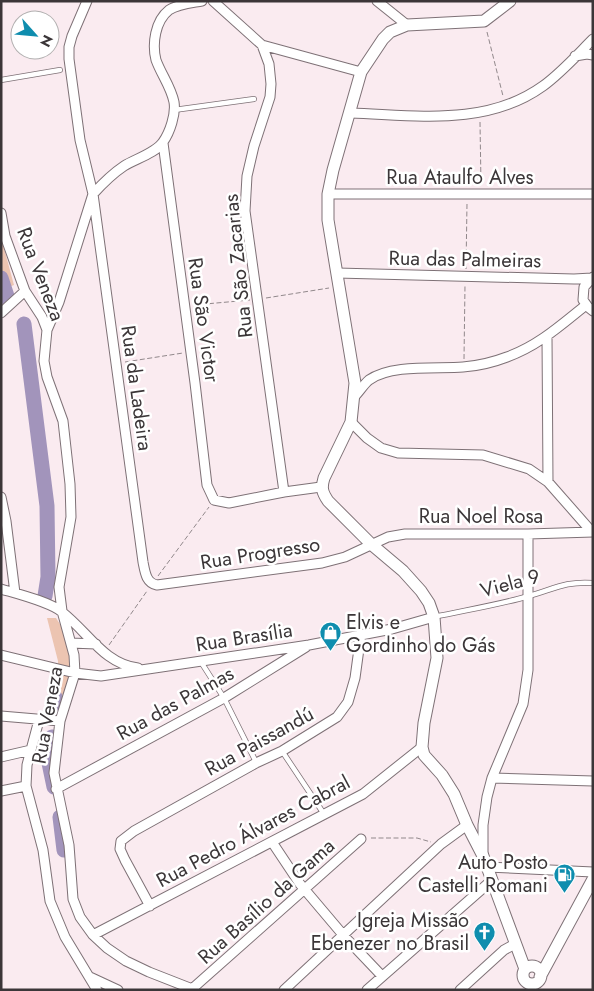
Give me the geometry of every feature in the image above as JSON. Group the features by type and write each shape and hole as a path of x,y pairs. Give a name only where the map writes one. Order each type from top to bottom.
{"main road":[{"path":"510,1 498,6 484,21 407,25 390,32 383,39 362,72 333,170 328,194 328,220 355,383 354,397 351,422 321,487 328,501 371,544 403,571 421,591 434,617 437,658 424,723 422,747 424,755 442,775 454,794 485,862 515,944 528,967"},
{"path":"539,983 551,954 590,889 593,879"},
{"path":"539,983 527,985 522,974 528,967 551,954"},
{"path":"528,967 539,969 539,983"}],"street":[{"name":"Rua da Ladeira","path":"86,1 70,42 69,59 80,140 93,194 143,562 147,578 152,584"},
{"path":"47,330 93,194 105,180 125,165 145,155 162,143 172,121 174,102 156,59 155,36 158,26 169,10 180,5 202,1"},
{"path":"213,1 262,45 362,72"},
{"path":"377,1 407,25"},
{"path":"350,113 450,116 480,114 506,105 543,86 593,39"},
{"name":"Rua São Zacarias","path":"262,45 269,64 270,97 254,146 247,176 245,210 284,492"},
{"path":"575,56 593,55"},
{"name":"Rua São Victor","path":"162,143 185,306 207,485 214,500 229,503 284,492"},
{"name":"Rua Ataulfo Alves","path":"328,194 593,194"},
{"name":"Rua Veneza","path":"1,213 5,236 25,291 42,317 47,330 44,361 47,377 62,420 70,484 71,517 59,587 62,611 71,643 75,673 60,721 54,773 69,845 74,899 80,917 107,948 126,961 149,972 194,989"},
{"name":"Rua das Palmeiras","path":"337,273 592,278"},
{"path":"354,397 369,380 384,373 415,368 464,367 506,358 528,348 590,308 583,300 584,287 592,278"},
{"path":"1,313 25,291"},
{"path":"547,337 548,482"},
{"path":"351,422 367,438 381,448 398,452 483,455 529,469 548,482 592,532"},
{"path":"284,492 321,487"},
{"path":"1,497 15,593"},
{"name":"Rua Noel Rosa","path":"371,544 388,537 406,534 592,532"},
{"path":"528,534 528,670 523,704 492,778 483,825 485,862 593,872"},
{"name":"Rua Progresso","path":"152,584 200,580 322,563 345,557 371,544"},
{"path":"1,589 62,611"},
{"name":"Rua Brasília","path":"62,611 110,658 123,665 146,668"},
{"name":"Rua Brasília","path":"1,655 75,673 101,676 309,645 392,629 434,617"},
{"name":"Rua Paissandú","path":"150,906 120,849 121,841 134,831 256,763 282,751 337,717 348,702 355,678 361,634"},
{"path":"71,643 96,644"},
{"name":"Rua das Palmas","path":"56,789 224,698 309,645"},
{"path":"101,676 109,666 110,658"},
{"path":"1,716 60,721"},
{"path":"40,720 27,766 26,786 42,850 50,901 65,937 97,990"},
{"name":"Rua Pedro Álvares Cabral","path":"94,935 363,794 422,747"},
{"path":"1,757 31,750"},
{"path":"492,778 593,781"},
{"path":"1,791 26,786"},
{"path":"284,990 442,844 467,825"},
{"name":"Rua Basílio da Gama","path":"194,989 362,839"},
{"path":"272,842 305,890 344,936 382,976"},
{"path":"367,990 491,881"},
{"path":"460,990 504,950 515,944"},
{"path":"90,977 118,990"}],"lane":[{"path":"1,80 60,70"},
{"path":"174,110 254,99"},
{"name":"Viela 9","path":"434,617 529,596 575,582 593,583"},
{"path":"201,660 224,698 256,763"},
{"path":"282,751 324,814"}],"path":[{"path":"484,21 506,105"},
{"path":"480,114 481,194"},
{"path":"185,306 258,299 321,290"},
{"path":"116,364 191,352"},
{"path":"362,839 417,838 442,844"}],"shaded area":[{"path":"1,237 14,285 1,290"},
{"path":"47,618 56,618 65,632 71,665 72,684 57,699 58,661"}],"waterway":[{"path":"1,278 8,299"},
{"path":"24,324 47,506 48,577 45,596"},
{"path":"54,714 55,697"},
{"path":"52,737 49,763 54,787"},
{"path":"60,817 64,850"}],"place":[{"name":"Elvis e Gordinho do Gás","path":"330,652"},
{"name":"Auto Posto Castelli Romani","path":"564,893"},
{"name":"Igreja Missão Ebenezer no Brasil","path":"485,951"}]}
